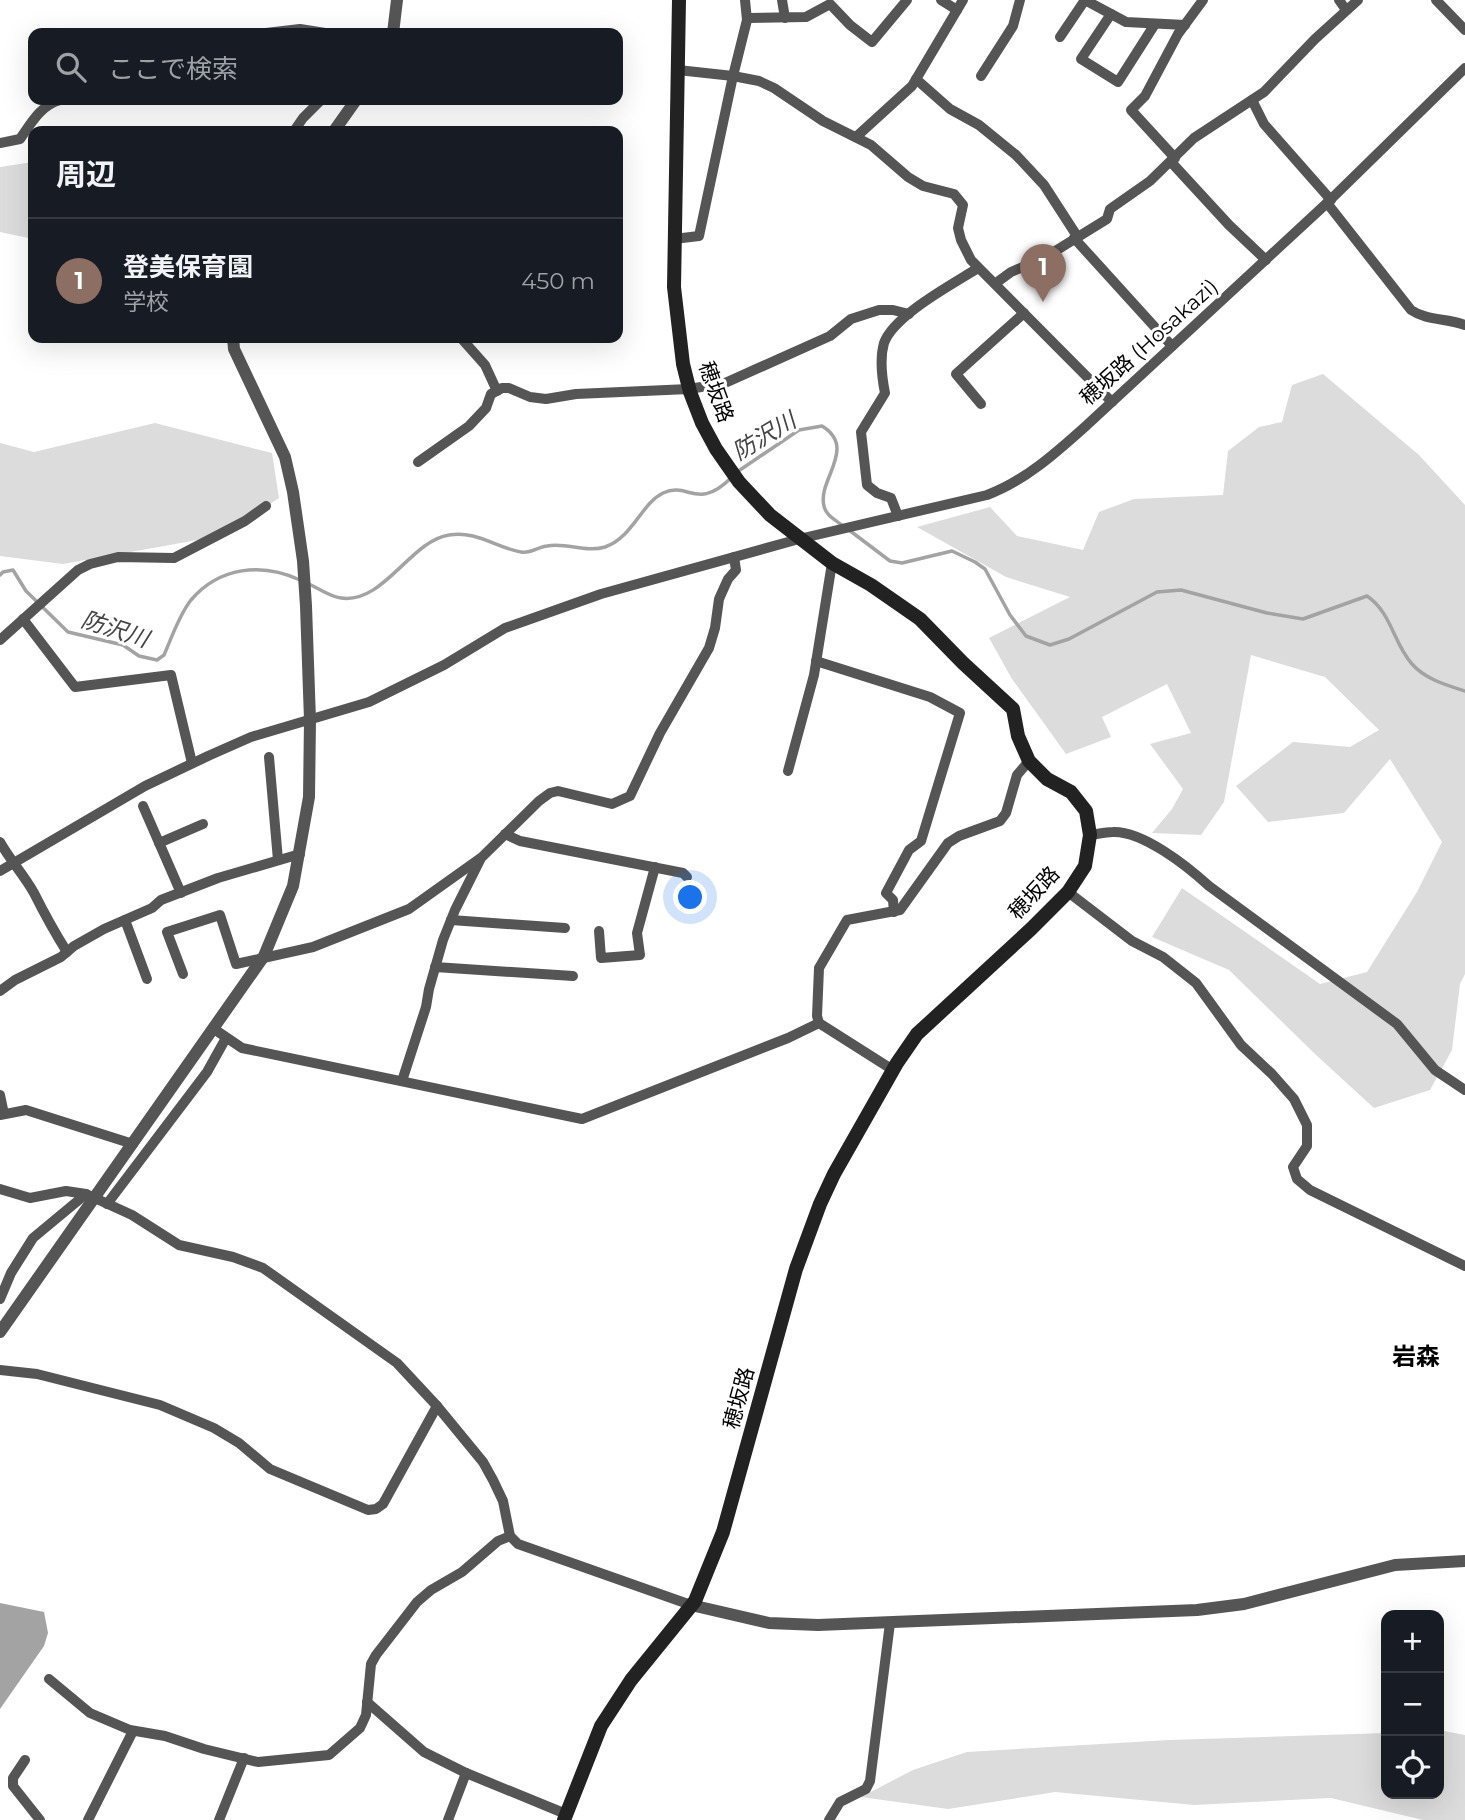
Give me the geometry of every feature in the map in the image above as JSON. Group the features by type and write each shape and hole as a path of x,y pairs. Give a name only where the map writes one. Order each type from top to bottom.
{"main road":[{"name":"穂坂路","path":"565,1817 601,1726 632,1680 691,1605 723,1532 807,1235 834,1174 893,1070 917,1034 1031,929 1068,891 1085,866 1090,835 1086,811 1071,792 1047,779 1029,761 1018,736 1013,709 920,619 871,585 832,563 770,515 734,475 702,423 689,389 678,338 674,287 679,0"}],"street":[{"path":"394,28 397,0"},
{"path":"674,239 699,236 747,18 745,0"},
{"path":"782,0 785,18"},
{"path":"747,18 806,17 830,4 849,25 872,42 907,0"},
{"path":"941,0 957,10"},
{"path":"856,137 902,96 916,79 962,0"},
{"path":"981,76 1013,26 1020,0"},
{"path":"1060,37 1085,0 1126,22 1185,25"},
{"path":"1203,0 1185,25 1146,96 1132,110 1229,225 1266,260"},
{"path":"1339,0 1346,9"},
{"path":"996,283 1107,219 1110,209 1150,181 1194,138 1252,100 1276,80 1315,39 1358,0"},
{"path":"1436,0 1465,30"},
{"path":"1111,14 1081,59 1118,82 1155,24"},
{"name":"穂坂路 (Hosakazi)","path":"0,871 145,786 192,763 251,737 369,702 444,665 505,628 601,594 799,539 1000,490 1053,455 1112,402 1329,201 1465,68"},
{"path":"678,70 760,81 823,121 872,145 908,177 923,186 954,194 962,205 958,228 961,240 978,268 996,283 1112,402"},
{"path":"916,79 950,109 979,125 1016,155 1044,185 1076,237 1172,346"},
{"path":"1252,100 1264,124 1329,201 1411,310 1419,315 1465,325"},
{"path":"29,126 48,105"},
{"path":"297,126 316,105"},
{"path":"338,126 352,105"},
{"path":"0,143 20,139 28,128"},
{"path":"898,516 891,498 877,493 867,485 862,432 885,393 884,342 897,325 922,303 978,268"},
{"path":"418,461 469,426 486,408 491,394 509,387 530,397 546,398 576,394 689,389 737,379 830,336 851,319 880,310 909,314"},
{"path":"981,404 956,374 1024,313"},
{"path":"0,1332 96,1199 264,956 293,886 309,797 310,720 303,561 285,457 233,343"},
{"path":"465,343 485,365 497,391"},
{"path":"0,640 78,569 118,557 174,558 245,521 266,506"},
{"path":"183,974 167,932 220,915 236,964 313,947 408,909 482,857 538,801 550,793 558,791 612,804 630,796 648,755 709,648 716,628 719,598 728,579 736,570 734,557"},
{"path":"788,771 816,661 832,563"},
{"path":"26,617 75,687 171,675 192,763"},
{"path":"816,661 930,697 960,713 921,841 909,850 886,893 892,900 894,912"},
{"path":"269,757 278,860"},
{"path":"893,1070 819,1023 819,968 847,920 894,912 906,903 948,843 1000,821 1006,813 1017,775 1029,761"},
{"path":"143,806 181,892"},
{"path":"159,844 203,824"},
{"path":"1090,835 1112,832 1129,834 1182,862 1209,886 1397,1024 1435,1070 1465,1090"},
{"path":"505,834 520,841 683,873 687,877"},
{"path":"0,842 12,864 33,892 67,952"},
{"path":"0,991 104,929 152,908 161,900 218,878 300,854"},
{"path":"402,1081 451,920 482,857"},
{"path":"599,932 601,958 640,955 637,933 655,867"},
{"path":"1068,891 1132,941 1163,957 1196,983 1241,1045 1294,1099 1307,1125 1307,1146 1293,1167 1297,1179 1310,1189 1465,1266"},
{"path":"125,920 147,979"},
{"path":"451,920 565,928"},
{"path":"435,967 573,976"},
{"path":"214,1029 242,1048 582,1119 788,1038 819,1023"},
{"path":"0,1299 10,1273 33,1238 96,1199 207,1072 226,1038"},
{"path":"0,1095 2,1115 26,1110 133,1144"},
{"path":"0,1189 30,1198 66,1191 96,1199 132,1215 178,1245 233,1257 263,1268 397,1363 437,1406 493,1480 503,1501 510,1536 518,1544 691,1605 769,1623 818,1625 1197,1610 1244,1604 1395,1565 1465,1560"},
{"path":"0,1370 37,1374 160,1405 214,1428 239,1443 270,1469 368,1510 383,1504 437,1406"},
{"path":"49,1679 90,1713 133,1731 165,1736 258,1762 329,1755 360,1728 366,1715 371,1664 417,1602 430,1590 462,1572 498,1541 510,1536"},
{"path":"829,1820 840,1802 866,1789 870,1780 890,1623"},
{"path":"367,1702 424,1752 565,1817"},
{"path":"88,1820 133,1731"},
{"path":"219,1820 244,1758"},
{"path":"25,1760 13,1778 13,1786 40,1820"},
{"path":"448,1820 466,1773"}],"shaded area":[{"path":"28,163 28,238 0,232 0,167"},
{"path":"1323,374 1419,455 1465,505 1465,974 1460,984 1452,1050 1430,1090 1374,1108 1229,970 1152,937 1182,888 1320,984 1367,972 1417,892 1442,842 1390,759 1344,813 1268,822 1236,786 1293,742 1350,747 1379,730 1325,677 1251,655 1224,802 1201,835 1152,833 1172,809 1183,789 1150,744 1191,733 1167,684 1102,717 1111,737 1066,754 1012,679 989,638 1070,597 1006,577 917,527 990,507 1017,536 1083,550 1099,512 1134,499 1223,495 1228,451 1259,427 1282,422 1292,385"},
{"path":"155,423 272,453 279,498 220,536 63,564 0,556 0,443 34,452"},
{"path":"0,1603 44,1612 48,1633 44,1646 0,1709"},
{"path":"1444,1731 1465,1735 1465,1820 1423,1820 1331,1798 1194,1805 1055,1792 948,1809 861,1797 913,1770 967,1752 1169,1740 1381,1733 1381,1799 1444,1799"}],"waterway":[{"name":"防沢川","path":"737,472 799,430 822,426 837,444 837,454 823,496 824,506 829,515 843,526"},
{"name":"防沢川","path":"307,583 341,598 371,592 422,548 449,535 468,535 524,552 554,545 598,549 623,536 655,498 663,493 672,490 694,494 710,493 732,477"},
{"name":"防沢川","path":"849,530 890,561 902,563 952,551 975,562 985,569 1010,615 1026,636 1050,645 1069,639 1157,592 1181,590 1267,613 1303,619 1367,596 1382,611 1400,647 1417,669 1436,681 1465,691"},
{"name":"防沢川","path":"0,575 13,570 26,591 68,632 123,645 139,656 157,660 164,655 179,619 191,600 214,580 228,574 256,570 286,574 300,580"}],"place":[{"name":"登美保育園","path":"1043,302"}],"district":[{"name":"岩森","path":"1416,1357"}]}
